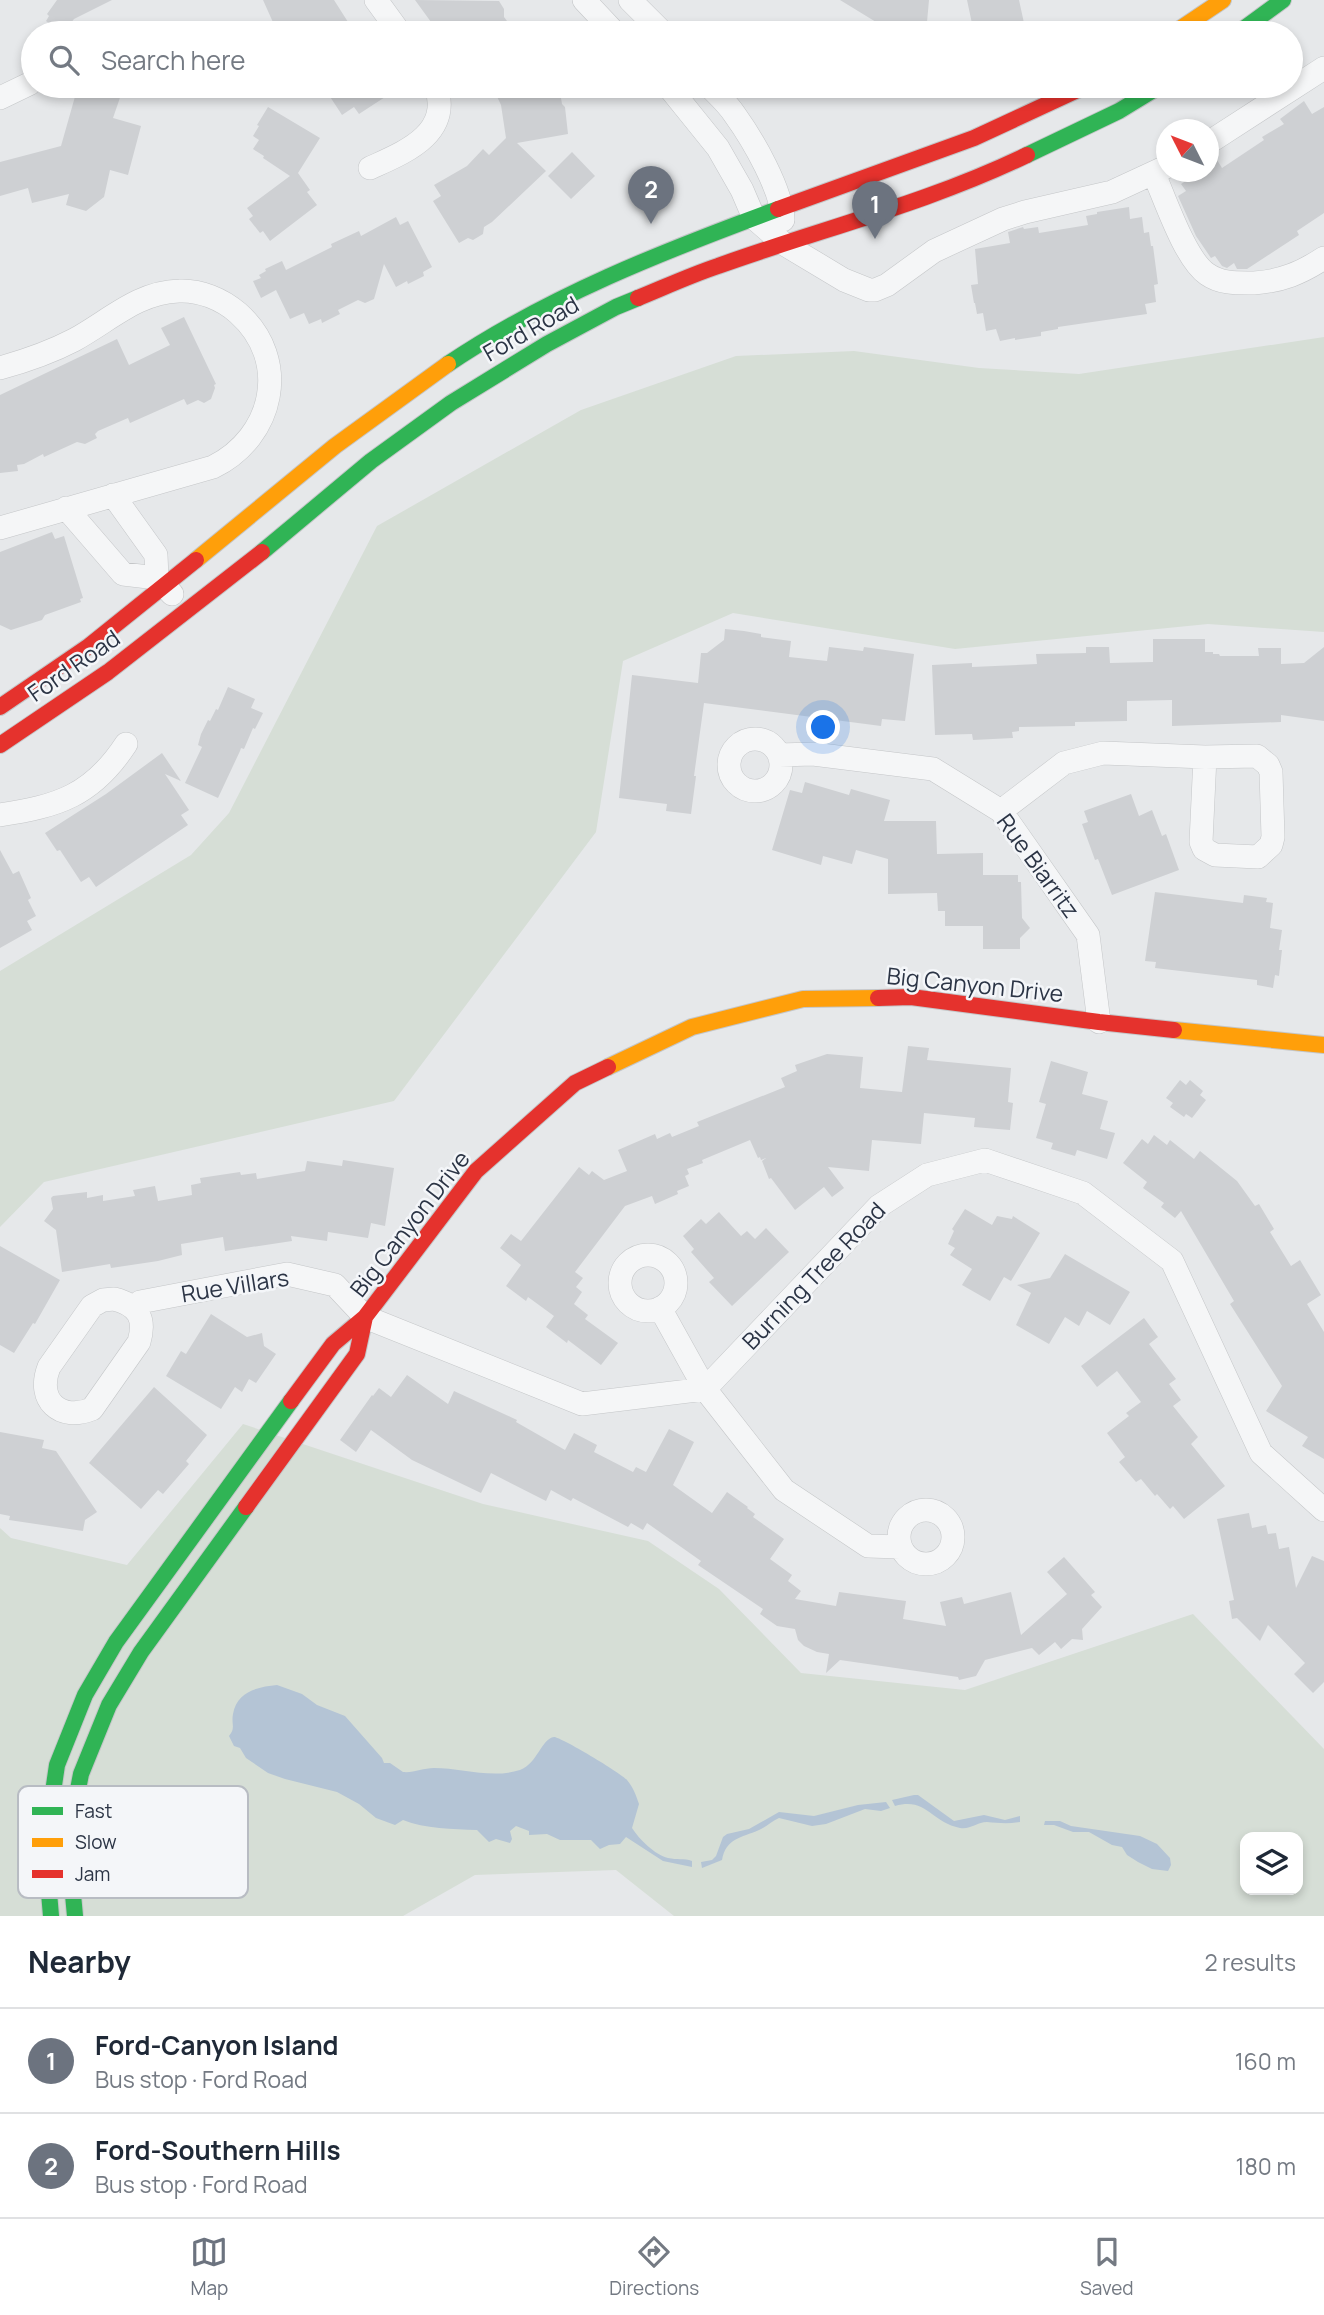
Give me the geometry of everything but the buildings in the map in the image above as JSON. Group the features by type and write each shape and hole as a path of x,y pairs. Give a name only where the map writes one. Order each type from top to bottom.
{"main road":[{"path":"1192,21 1223,0"},
{"path":"1254,21 1283,0"},
{"name":"Ford Road","path":"0,707 37,685 110,632 161,582 429,376 508,326 596,282 754,218 978,136 1063,98"},
{"name":"Ford Road","path":"0,745 108,672 371,461 472,390 547,344 616,307 717,266 992,172 1140,98"},
{"name":"Big Canyon Drive","path":"54,1786 57,1765 85,1695 104,1664 132,1620 333,1344 365,1317 476,1171 575,1083 692,1027 803,999 911,997 1099,1022 1324,1045"},
{"name":"Big Canyon Drive","path":"79,1786 109,1704 141,1652 357,1354 365,1317"},
{"name":"Big Canyon Drive","path":"49,1898 51,1916"},
{"name":"Big Canyon Drive","path":"73,1898 75,1916"}],"street":[{"path":"376,0 391,21"},
{"path":"584,0 604,21"},
{"path":"631,0 651,21"},
{"path":"1303,82 1324,68"},
{"path":"0,98 21,88"},
{"path":"370,168 403,153 426,136 435,123 439,98"},
{"path":"678,98 718,148 742,190 754,218 784,244 844,280 875,290 887,285 934,251 1003,219 1112,192 1156,173"},
{"path":"720,98 734,113 773,182 783,208 784,244"},
{"path":"1219,136 1278,98"},
{"path":"1164,182 1194,261 1218,280 1233,284 1284,279 1324,258"},
{"path":"0,369 72,341 132,303 163,292 182,291 214,298 231,307 245,320 257,335 270,376 269,395 263,418 253,435 241,449 213,467 0,528"},
{"path":"113,495 156,555 161,582 187,611"},
{"path":"66,508 123,574 161,582"},
{"path":"0,815 43,808 69,797 99,778 114,763 126,744"},
{"path":"1001,811 1064,763 1082,757 1103,753 1257,756 1268,765 1271,772 1273,837 1271,845 1258,857 1215,855 1204,849 1201,842 1205,757"},
{"name":"Rue Biarritz","path":"779,755 813,754 933,769 1001,811 1088,935 1099,1022"},
{"name":"Burning Tree Road","path":"705,1389 879,1206 926,1175 985,1160 1083,1193 1172,1261 1261,1453 1324,1510"},
{"name":"Rue Villars","path":"135,1309 140,1302 287,1274 335,1285 365,1317"},
{"path":"114,1299 135,1309 141,1319 139,1342 92,1409 69,1413 58,1409 45,1390 45,1378 92,1306 103,1300 114,1299"},
{"path":"660,1308 705,1389 784,1490 868,1546 900,1547"},
{"path":"365,1317 582,1404 705,1389"}],"shaded area":[{"path":"1324,337 1324,632 1208,624 955,649 733,613 623,661 596,832 394,1101 44,1182 0,1227 0,971 191,855 229,813 377,526 581,410 736,356 854,351 979,368 1079,374"},
{"path":"243,1424 483,1504 648,1541 719,1589 801,1673 965,1690 1193,1614 1324,1749 1324,1916 674,1916 616,1870 475,1875 403,1916 0,1916 0,1528 11,1538 127,1565"}],"water":[{"path":"277,1685 302,1694 317,1705 345,1716 384,1763 390,1763 403,1772 434,1768 488,1773 520,1770 531,1762 546,1742 554,1737 558,1738 627,1780 639,1804 632,1828 658,1854 692,1861 692,1867 663,1861 626,1837 620,1844 600,1849 591,1840 560,1840 547,1834 529,1835 529,1831 516,1826 510,1831 510,1843 496,1839 489,1842 477,1830 430,1827 403,1820 395,1825 376,1818 359,1804 337,1792 268,1773 246,1758 240,1748 234,1746 229,1736 233,1728 235,1706 239,1700 256,1689"},
{"path":"918,1795 954,1821 984,1815 1005,1820 1020,1816 1020,1822 983,1822 960,1828 942,1821 922,1807 906,1804 895,1806 892,1800"},
{"path":"886,1802 890,1808 881,1811 865,1809 826,1824 812,1826 779,1818 762,1829 735,1840 727,1847 722,1860 702,1868 701,1862 712,1860 716,1856 723,1837 727,1834 749,1829 779,1812 814,1816 858,1805"},
{"path":"1045,1821 1060,1821 1071,1826 1140,1836 1157,1844 1170,1858 1171,1865 1168,1871 1152,1869 1127,1855 1122,1847 1112,1845 1089,1832 1073,1832 1054,1825 1044,1825"}],"traffic: fast":[{"path":"1254,21 1283,0"},
{"path":"1027,155 1140,98"},
{"path":"448,364 526,317 567,296 693,241 778,209"},
{"path":"262,552 371,461 451,403 547,344 638,298"},
{"path":"54,1786 57,1765 85,1695 116,1642 291,1401"},
{"path":"79,1786 109,1705 141,1652 246,1507"},
{"path":"49,1898 51,1916"},
{"path":"73,1898 75,1916"}],"traffic: slow":[{"path":"1192,21 1223,0"},
{"path":"196,560 335,446 448,364"},
{"path":"608,1067 692,1027 803,999 878,998"},
{"path":"1174,1030 1324,1045"}],"traffic: jam":[{"path":"778,209 974,138 1060,98"},
{"path":"638,298 708,270 951,187 1027,155"},
{"path":"0,745 108,672 262,552"},
{"path":"0,707 89,646 196,560"},
{"path":"878,998 911,997 1174,1030"},
{"path":"291,1401 333,1344 365,1317 476,1171 575,1083 608,1067"},
{"path":"246,1507 357,1354 365,1317"}],"place":[{"name":"Ford-Southern Hills","path":"651,224"},
{"name":"Ford-Canyon Island","path":"875,239"}]}
